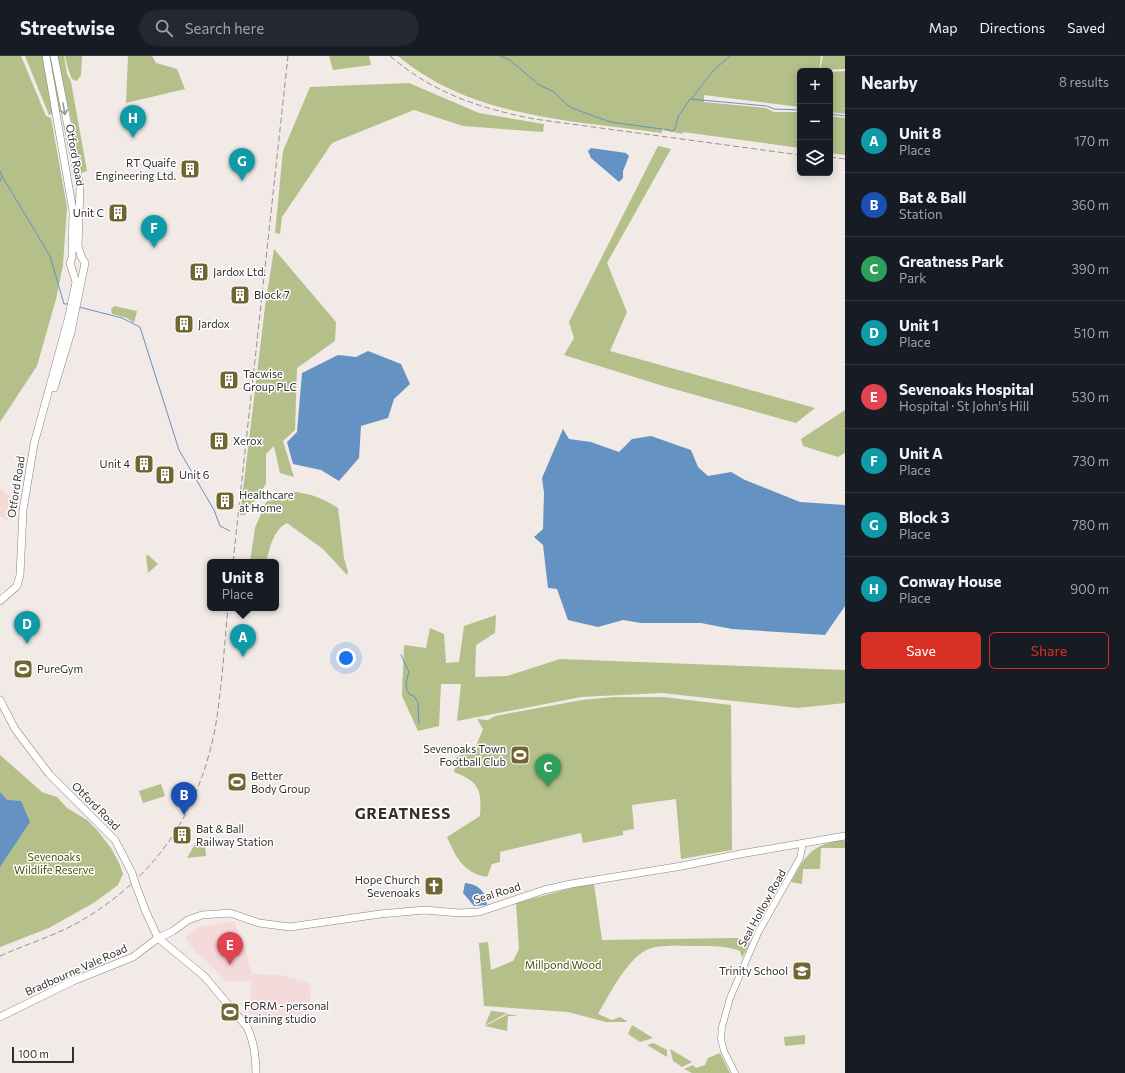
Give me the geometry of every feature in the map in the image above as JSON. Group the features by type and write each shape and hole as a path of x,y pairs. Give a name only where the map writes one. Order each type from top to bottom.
{"main road":[{"name":"Otford Road","path":"0,602 17,586 20,575 22,510 34,444 42,418 76,282 70,263 72,258 73,211 46,56"},
{"name":"Otford Road","path":"42,418 58,376 71,332 85,260 81,256 78,246 80,187 54,56"},
{"path":"72,258 81,256"},
{"path":"72,268 79,271 84,267"},
{"name":"Otford Road","path":"0,700 16,729 50,774 115,840 132,873 138,893 158,938"},
{"name":"Seal Road","path":"158,938 174,931 188,920 214,913 230,913 259,923 290,927 380,914 425,910 459,913 479,912 544,890 571,884 706,862 845,836"},
{"name":"Seal Hollow Road","path":"735,1073 724,1051 721,1040 730,998 756,938 800,858 802,843"},
{"path":"158,938 204,976 247,1026 254,1048 256,1073"},
{"name":"Bradbourne Vale Road","path":"0,1017 73,981 133,957 158,938"}],"shaded area":[{"path":"0,488 14,500 15,518 7,520 0,516"},
{"path":"234,921 244,945 252,974 280,975 310,983 311,1025 249,1021 251,981 226,981 202,956 196,954 185,937 199,927"}],"green space":[{"path":"0,56 21,56 46,116 51,118 67,207 63,265 56,299 37,366 0,422"},
{"path":"25,56 64,56 67,74 71,82 87,171 81,173 69,109 49,115"},
{"path":"65,56 82,56 81,75 77,81 72,79"},
{"path":"128,56 152,56 156,63 177,69 185,89 126,103"},
{"path":"329,56 369,56 371,65 333,70"},
{"path":"398,56 821,56 819,68 797,68 797,107 704,95 704,102 766,108 774,112 797,112 797,148 683,132 683,134 662,130 662,133 523,113 490,104 458,92 427,77"},
{"path":"823,56 845,56 845,69 820,68"},
{"path":"845,71 845,114 833,112 833,72"},
{"path":"409,83 479,113 544,124 543,132 463,126 414,110 332,143 282,217 280,234 275,233 283,151 310,87"},
{"path":"833,116 845,118 845,155 833,153"},
{"path":"658,146 671,149 607,263 627,312 610,351 815,408 796,423 663,386 564,355 574,338 569,322"},
{"path":"274,249 336,322 335,341 297,368 295,430 283,441 294,477 280,473 274,446 266,454 266,484 245,515 240,515 265,307"},
{"path":"114,306 137,311 134,323 127,318 112,314 111,309"},
{"path":"845,410 845,453 838,457 803,446 801,439"},
{"path":"296,492 307,494 318,497 338,508 344,558 348,572 347,575 323,549 287,523 278,530 275,535 267,559 250,559 255,528 266,502 282,495"},
{"path":"148,555 158,564 148,573 146,556"},
{"path":"496,615 495,633 476,645 475,677 507,676 560,659 845,670 845,703 798,708 662,693 581,697 457,721 461,684 441,684 439,726 418,731 402,696 404,645 426,648 430,628 444,634 446,663 459,662 464,626"},
{"path":"614,697 663,697 731,705 732,850 681,859 676,799 632,805 634,829 623,831 623,835 583,843 581,833 500,852 500,862 492,864 487,877 472,872 466,868 457,857 447,837 480,816 480,799 477,788 469,779 454,772 456,758 476,746 483,729 477,719 488,720 495,716 582,700"},
{"name":"Sevenoaks Wildlife Reserve","path":"0,755 42,792 57,797 67,808 87,820 111,848 123,874 118,885 95,902 49,928 0,947"},
{"path":"161,784 165,796 143,803 139,791"},
{"path":"198,839 205,844 206,856 187,858"},
{"path":"845,841 845,848 821,848 820,869 803,869 802,884 791,882 805,858 817,848 832,842"},
{"name":"Millpond Wood","path":"594,884 602,940 737,938 750,943 742,958 740,951 716,946 661,946 651,948 643,952 620,976 598,1014 612,1020 620,1017 627,1021 626,1022 606,1022 568,1012 484,1006 479,943 488,942 491,970 513,961 519,949 516,903 579,886"},
{"path":"491,1011 493,1011 507,1013 485,1025"},
{"path":"508,1014 518,1016 508,1016 507,1031 485,1026"},
{"path":"632,1025 653,1038 640,1042 628,1034"},
{"path":"805,1035 805,1044 785,1046 784,1037"},
{"path":"653,1043 667,1050 667,1057 647,1045"},
{"path":"670,1049 692,1062 682,1067 673,1061"},
{"path":"720,1053 730,1073 692,1073 684,1069 693,1065 696,1068 705,1065 708,1058"}],"water":[{"path":"591,148 626,153 629,156 623,171 623,178 619,182 591,158 588,151"},
{"path":"368,351 401,364 410,384 394,399 388,418 361,426 359,458 339,481 321,470 293,464 287,442 297,432 302,373 338,355 356,357"},
{"path":"563,429 569,439 591,442 619,452 632,439 651,436 691,450 698,467 708,476 731,472 745,480 800,502 845,505 845,606 825,635 732,629 701,623 641,623 623,620 598,627 568,620 557,589 548,588 543,545 534,537 543,529 544,493 542,478"},
{"path":"0,792 7,800 21,801 30,822 0,867"},
{"path":"465,883 474,885 483,892 487,905 474,906 463,893"}],"waterway":[{"path":"500,56 510,60 539,85 554,92 572,108 610,122 662,129"},
{"path":"692,98 714,70 730,56"},
{"path":"665,129 672,131 675,129 678,117 690,99 767,106 774,109 797,110"},
{"path":"833,114 845,116"},
{"path":"0,171 2,176 0,181"},
{"path":"2,176 50,256 64,304 68,304"},
{"path":"79,307 122,318 140,327 179,450 214,510 220,526 230,531"},
{"path":"401,655 409,672 406,687 410,695 414,696 418,703 419,724"}],"railway":[{"path":"233,559 288,56"},
{"path":"390,56 406,69 440,89 476,104 514,115 797,155"},
{"path":"833,157 845,159"},
{"path":"0,956 56,933 89,916 114,899 136,880 155,859 172,836 187,812 208,758 215,729 228,611"}],"place":[{"name":"Conway House","path":"133,138"},
{"name":"RT Quaife Engineering Ltd.","path":"190,169"},
{"name":"Block 3","path":"242,181"},
{"name":"Unit C","path":"118,213"},
{"name":"Unit A","path":"154,248"},
{"name":"Jardox Ltd.","path":"199,272"},
{"name":"Block 7","path":"240,295"},
{"name":"Jardox","path":"184,324"},
{"name":"Tacwise Group PLC","path":"229,380"},
{"name":"Xerox","path":"219,441"},
{"name":"Unit 4","path":"144,464"},
{"name":"Unit 6","path":"165,475"},
{"name":"Healthcare at Home","path":"225,501"},
{"name":"Unit 1","path":"27,644"},
{"name":"Unit 8","path":"243,657"},
{"name":"PureGym","path":"23,669"},
{"name":"Sevenoaks Town Football Club","path":"520,755"},
{"name":"Better Body Group","path":"237,782"},
{"name":"Greatness Park","path":"548,787"},
{"name":"Bat & Ball","path":"184,815"},
{"name":"Bat & Ball Railway Station","path":"182,835"},
{"name":"Hope Church Sevenoaks","path":"434,886"},
{"name":"Sevenoaks Hospital","path":"230,965"},
{"name":"Trinity School","path":"802,971"},
{"name":"FORM - personal training studio","path":"230,1012"}],"district":[{"name":"GREATNESS","path":"403,814"}]}
